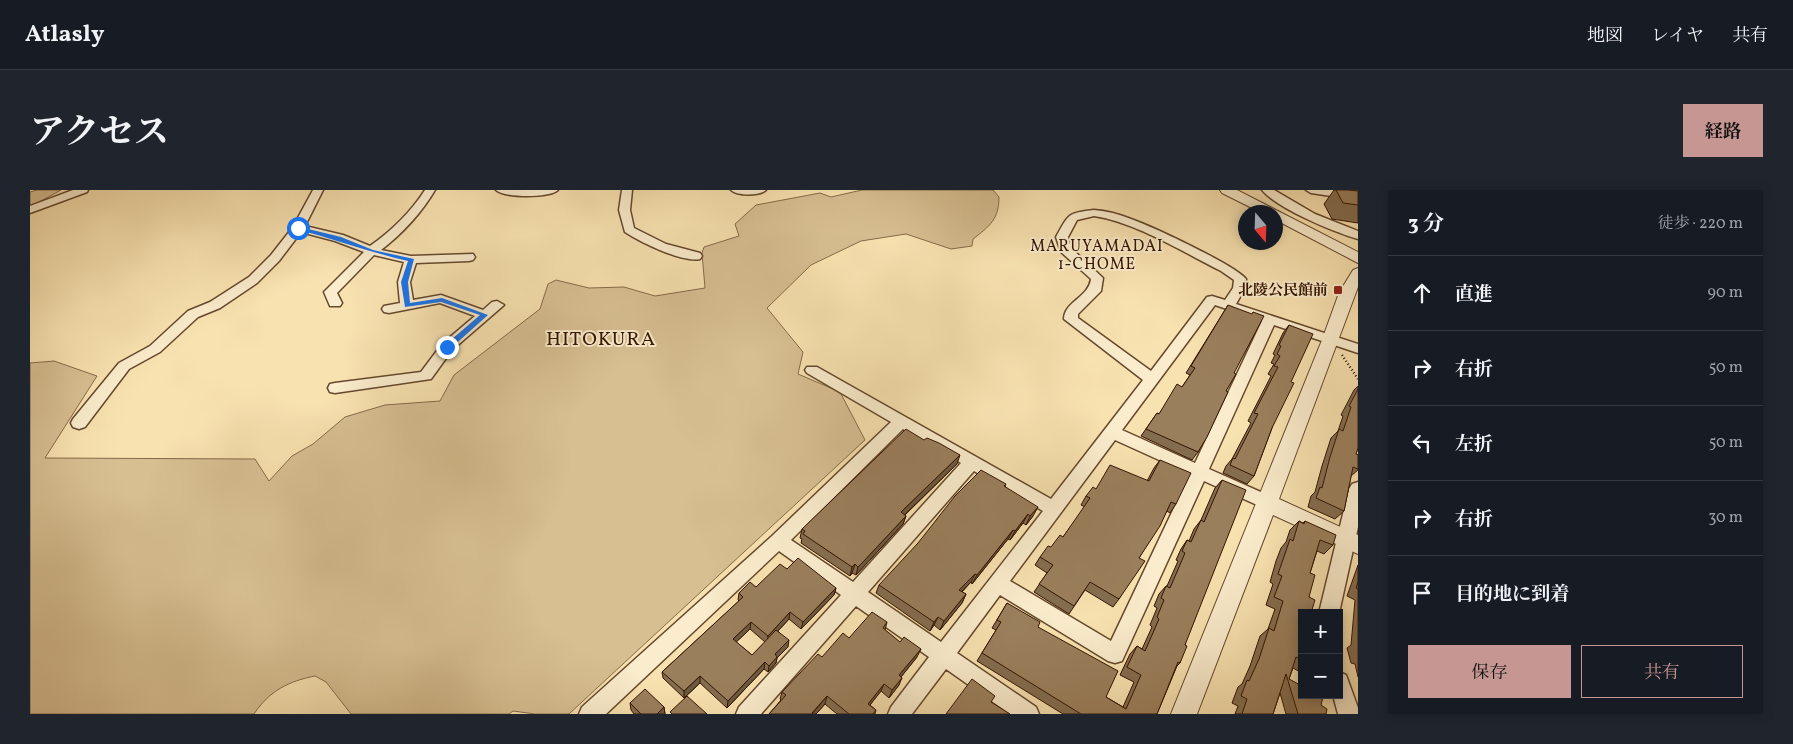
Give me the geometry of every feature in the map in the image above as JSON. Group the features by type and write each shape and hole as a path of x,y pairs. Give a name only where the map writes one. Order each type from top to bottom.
{"street":[{"path":"30,210 83,190"},
{"path":"79,423 124,366 155,349 193,314 215,304 253,280 275,258 298,228 318,190"},
{"path":"335,303 330,292 371,251 389,238 424,200 430,190"},
{"path":"501,190 522,193 553,190"},
{"path":"627,190 624,200 624,216 629,230 648,242 675,252 696,256"},
{"path":"736,190 761,190"},
{"path":"1227,190 1256,205"},
{"path":"1266,190 1304,214 1343,231 1358,235"},
{"path":"1311,190 1358,197"},
{"path":"1152,379 1071,319 1071,313 1096,288 1097,278 1065,249 1062,237 1072,218 1078,215 1094,213 1109,215 1130,222 1226,268 1240,279 1239,288 1228,306"},
{"path":"1283,219 1358,258"},
{"path":"298,228 339,238 371,251 411,260 469,257"},
{"path":"407,306 404,282 411,260"},
{"path":"1184,714 1331,340 1347,293 1358,273"},
{"path":"389,309 442,300 485,315"},
{"path":"899,714 1212,300 1358,350"},
{"path":"335,388 426,376 447,347 497,304"},
{"path":"997,583 1115,654 1269,321"},
{"path":"812,370 1054,509"},
{"path":"590,714 778,541 902,421"},
{"path":"1112,432 1352,543"},
{"path":"747,714 972,462"},
{"path":"1330,609 1352,543 1358,489"},
{"path":"778,541 1028,714"},
{"path":"1343,696 1348,714"}],"path":[{"path":"1331,340 1358,378"}],"shaded area":[{"path":"37,190 61,190 30,207 30,192"},
{"path":"862,190 993,190 999,197 999,205 995,217 973,239 972,246 951,249 906,234 861,241 811,265 767,308 803,352 798,374 840,392 865,440 569,714 535,714 513,711 509,714 351,714 326,682 315,676 280,688 266,699 254,714 30,714 30,363 54,361 97,376 45,458 255,459 269,481 292,456 313,444 345,417 385,405 440,401 454,375 540,309 548,284 556,280 589,288 624,287 655,296 705,288 702,253 704,247 739,236 735,224 756,205 820,193 831,197"}],"building":[{"path":"1336,190 1358,191 1358,205 1343,203"},
{"path":"1228,305 1252,314 1253,312 1264,316 1234,373 1236,374 1226,391 1228,392 1198,452 1146,429 1157,413 1159,414 1177,384 1182,387 1195,368 1191,366"},
{"path":"1289,325 1313,334 1291,382 1294,383 1272,428 1254,476 1230,465 1258,414 1254,413 1278,367 1274,366 1280,356 1277,354 1281,346 1279,345"},
{"path":"1358,389 1358,448 1356,454 1358,455 1358,469 1353,467 1344,511 1316,498 1320,487 1322,488 1339,429 1343,431 1351,407 1349,406"},
{"path":"906,429 924,440 927,438 939,443 960,455 901,512 906,516 862,563 858,567 855,564 852,567 803,534 805,531 802,529"},
{"path":"1160,460 1191,473 1176,504 1171,502 1160,526 1139,558 1145,561 1119,599 1090,582 1074,606 1039,584 1053,565 1040,557 1060,535 1063,537 1090,498 1086,496 1093,487 1096,489 1110,465 1149,481"},
{"path":"981,470 1006,484 1004,486 1038,507 1030,516 1028,514 1015,531 1013,530 977,575 975,574 959,590 966,594 944,621 938,617 934,622 879,585 918,543 955,496"},
{"path":"1222,480 1246,490 1185,645 1187,646 1180,663 1178,662 1157,714 1081,714 982,653 1001,622 997,620 1007,603 1040,622 1038,627 1118,671 1106,697 1126,709 1141,675 1127,667 1137,646 1145,651 1159,619 1157,617 1164,600 1161,598 1166,586 1170,588 1185,553 1182,551 1187,540 1191,542 1201,520 1204,522"},
{"path":"1299,521 1304,524 1305,521 1336,535 1333,545 1320,540 1310,573 1315,575 1309,597 1315,600 1312,609 1298,609 1298,658 1296,657 1289,679 1298,684 1298,699 1322,699 1321,705 1327,709 1326,714 1298,714 1286,674 1273,714 1242,714 1247,699 1241,696 1247,680 1249,681 1259,659 1269,628 1274,631 1283,601 1274,597 1282,576 1278,574 1290,539 1293,541"},
{"path":"798,558 836,588 803,622 790,612 768,636 751,622 733,639 752,655 776,630 789,640 775,654 777,657 769,666 765,662 728,701 700,676 684,691 662,672 743,597 739,593 750,582 756,587 780,564 787,569"},
{"path":"872,612 887,622 883,628 900,642 904,637 921,649 899,675 902,678 892,690 884,684 868,704 876,710 873,714 849,714 827,696 813,714 769,714 786,695 782,692 818,654 822,657 843,633 849,638"},
{"path":"972,679 995,696 991,702 1010,714 946,714"},
{"path":"645,689 664,707 657,714 641,714 630,703"},
{"path":"687,696 707,714 672,714 670,712"}],"place":[{"name":"北陵公民館前","path":"1338,290"}],"district":[{"name":"MARUYAMADAI 1-CHOME","path":"1097,254"},
{"name":"HITOKURA","path":"601,338"}],"route":[{"path":"298,228 339,238 371,251 411,260 404,282 407,306 442,300 485,315 447,347"}]}
